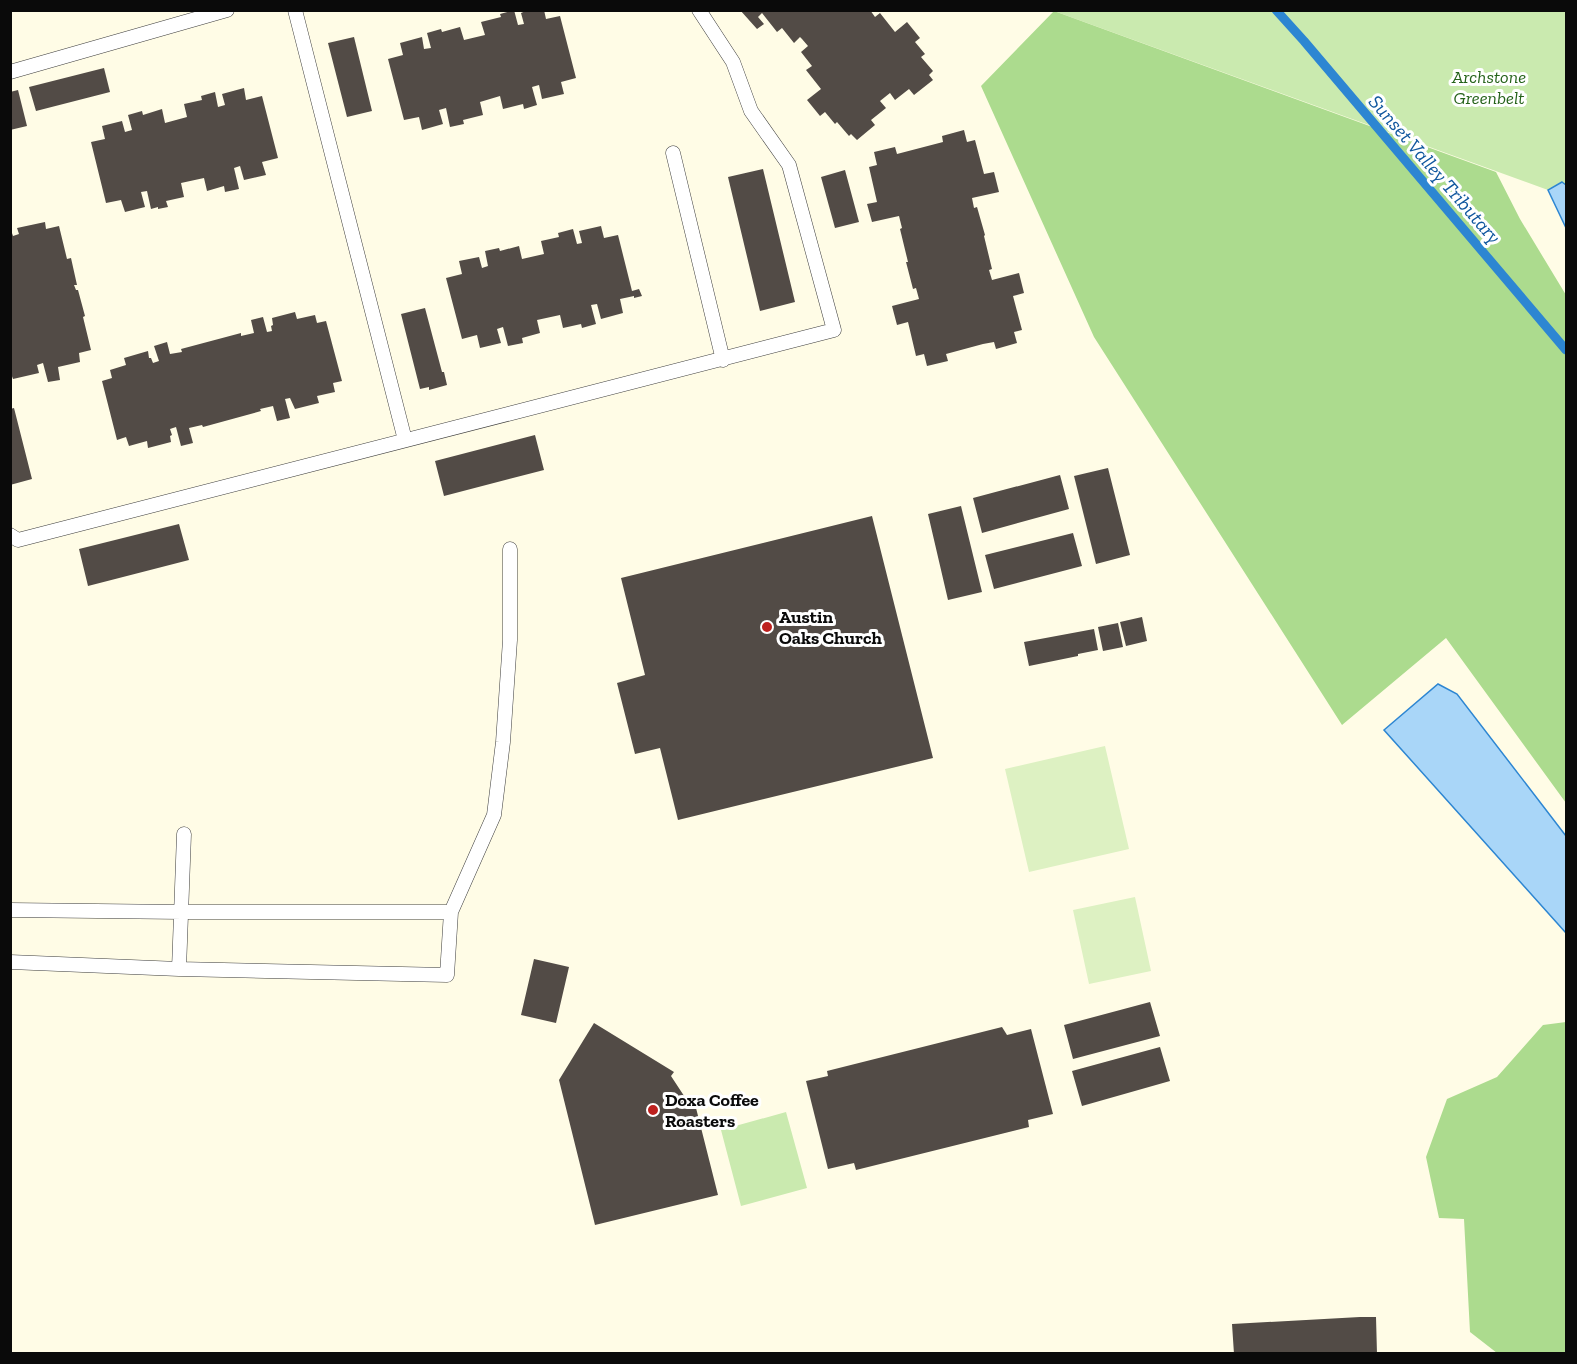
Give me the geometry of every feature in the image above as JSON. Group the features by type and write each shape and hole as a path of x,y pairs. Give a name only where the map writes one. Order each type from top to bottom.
{"lane":[{"path":"10,72 226,10"},
{"path":"295,10 405,440"},
{"path":"10,535 18,540 834,330 789,165 751,111 734,62 699,10"},
{"path":"673,153 723,360"},
{"path":"10,962 179,969 447,975 451,912 494,814 503,742 510,640 510,549"},
{"path":"179,969 184,834"},
{"path":"10,910 451,912"}],"green space":[{"name":"Archstone Greenbelt","path":"1054,11 1566,11 1566,185 1562,182 1548,190"},
{"path":"1054,11 1496,172 1520,219 1566,295 1566,803 1446,638 1342,725 1094,337 981,86"},
{"path":"1105,746 1129,849 1029,872 1005,769"},
{"path":"1135,897 1151,971 1089,984 1073,910"},
{"path":"1566,1022 1566,1353 1497,1353 1470,1332 1464,1219 1439,1218 1426,1157 1447,1099 1497,1077 1543,1025"},
{"path":"786,1112 807,1188 741,1206 721,1130"}],"water":[{"path":"1562,182 1566,185 1566,228 1548,190"},
{"path":"1438,684 1457,694 1566,836 1566,933 1384,730"}],"building":[{"path":"514,10 518,25 524,24 521,13 528,10 544,10 546,19 560,16 576,78 561,82 564,94 542,99 539,85 532,87 537,105 524,109 523,104 503,109 500,96 480,102 483,115 463,120 464,124 450,127 446,108 439,110 443,124 422,130 419,117 404,120 388,59 403,55 400,43 422,37 424,49 431,48 427,33 460,27 464,40 485,35 481,22 501,17 500,14"},
{"path":"740,10 870,10 875,17 880,13 895,32 907,22 920,38 915,42 925,54 921,57 933,71 929,75 933,80 914,95 909,89 895,100 890,93 880,101 886,108 871,120 875,125 857,140 851,134 849,136 837,122 835,124 825,112 820,116 807,100 821,89 806,70 812,66 801,52 808,46 802,39 800,37 794,43 782,28 777,32 762,13 758,17 764,24 757,29"},
{"path":"354,37 372,111 347,117 328,43"},
{"path":"104,68 110,92 36,111 29,87"},
{"path":"244,88 246,100 262,96 278,158 262,162 266,175 244,180 240,166 234,168 239,189 225,192 224,186 207,191 204,178 181,183 184,197 166,201 168,207 158,209 158,207 151,209 147,191 141,192 145,207 125,212 121,200 106,203 91,142 105,139 102,126 122,121 125,132 132,130 128,115 142,111 143,115 162,109 165,123 187,117 184,104 202,100 201,96 215,92 218,107 225,105 222,94"},
{"path":"18,90 27,126 10,130 10,92"},
{"path":"964,130 967,142 975,140 984,174 994,172 999,192 972,198 985,235 992,280 1019,273 1024,293 1013,296 1022,330 1014,332 1017,343 996,349 994,342 983,344 946,354 948,361 927,366 924,354 916,356 908,322 897,325 892,306 919,299 916,288 913,289 906,262 908,262 899,216 872,222 867,204 877,202 869,167 877,165 874,152 895,147 897,154 943,142 942,136"},
{"path":"763,169 795,302 760,311 728,177"},
{"path":"845,170 859,222 835,228 821,177"},
{"path":"45,222 46,229 59,226 67,259 71,258 77,285 74,285 78,290 85,316 83,317 91,350 79,353 80,362 58,367 60,380 48,382 43,363 37,365 39,373 13,379 10,371 10,227 13,236 19,234 17,228"},
{"path":"601,226 604,238 618,235 632,291 639,289 642,296 620,299 623,313 601,319 597,304 591,305 596,324 582,328 581,324 563,328 560,315 537,320 540,333 522,338 523,343 508,346 503,327 497,329 501,343 480,348 477,335 462,339 446,278 462,274 459,261 479,257 482,268 488,266 485,251 499,248 500,251 519,246 522,259 544,254 541,241 559,237 558,233 573,229 577,244 582,243 579,231"},
{"path":"425,308 447,385 429,390 429,387 420,389 401,314"},
{"path":"295,312 297,319 315,315 317,323 326,321 342,381 333,383 335,392 317,396 319,403 295,409 290,398 285,399 290,418 277,421 273,406 203,427 202,425 189,428 193,443 181,446 176,427 170,429 171,442 148,448 147,441 129,446 126,437 117,440 102,381 112,378 110,370 126,365 124,358 148,351 153,363 159,361 154,346 167,342 170,354 241,333 241,336 254,333 251,320 263,317 267,332 272,331 272,318"},
{"path":"14,408 32,479 10,485 10,409"},
{"path":"535,435 544,470 444,496 435,461"},
{"path":"1108,468 1130,555 1096,564 1074,476"},
{"path":"1060,475 1069,509 982,533 973,498"},
{"path":"961,506 982,592 948,600 928,514"},
{"name":"Austin Oaks Church","path":"872,516 933,758 678,820 660,748 635,754 617,683 645,675 621,578"},
{"path":"179,524 189,560 88,586 79,549"},
{"path":"1073,533 1082,566 994,589 985,555"},
{"path":"1142,617 1147,641 1126,646 1120,622"},
{"path":"1118,623 1123,647 1103,651 1098,627"},
{"path":"1094,629 1098,650 1029,666 1024,642"},
{"path":"534,959 569,967 556,1023 521,1015"},
{"path":"1150,1002 1160,1036 1073,1059 1064,1025"},
{"path":"594,1023 674,1072 671,1076 690,1105 695,1104 718,1195 595,1225 559,1080"},
{"path":"1002,1027 1007,1035 1031,1029 1053,1114 1028,1120 1029,1127 856,1170 854,1163 828,1169 806,1081 828,1076 827,1071"},
{"path":"1160,1047 1170,1081 1082,1106 1072,1071"},
{"path":"1376,1317 1377,1354 1234,1354 1232,1324"}],"waterway":[{"name":"Sunset Valley Tributary","path":"1276,10 1566,350"}],"place":[{"name":"Austin Oaks Church","path":"767,627"},
{"name":"Doxa Coffee Roasters","path":"653,1110"}]}
